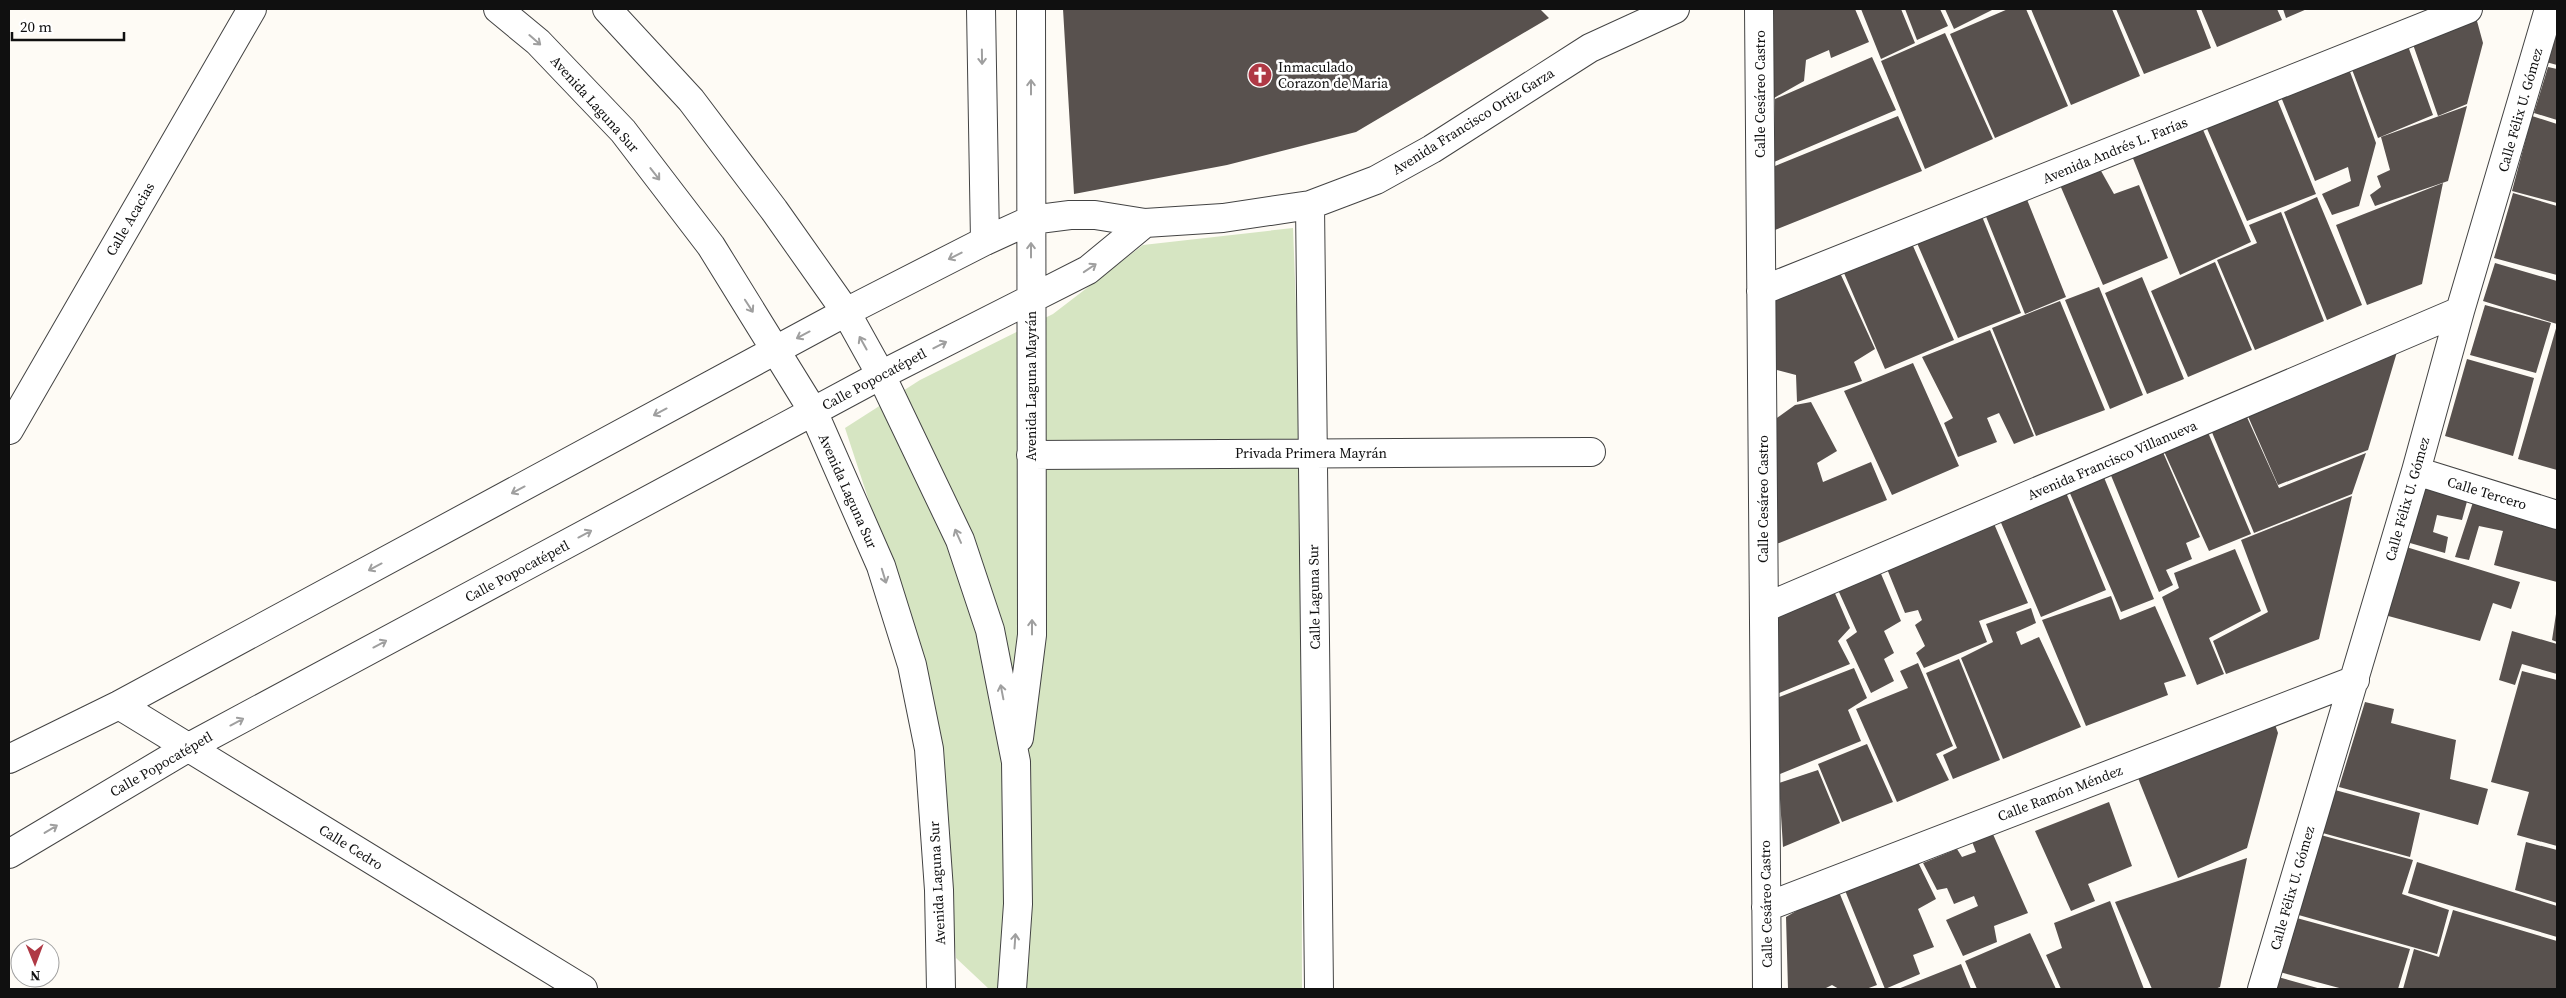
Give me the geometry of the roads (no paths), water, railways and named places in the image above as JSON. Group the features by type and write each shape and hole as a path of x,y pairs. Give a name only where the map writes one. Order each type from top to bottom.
{"street":[{"name":"Calle Acacias","path":"9,430 252,9"},
{"name":"Avenida Laguna Sur","path":"498,9 538,42 623,131 711,246 777,349 813,411 881,566 912,665 929,749 939,890 941,989"},
{"path":"607,9 691,100 774,210 846,312 881,375 960,540 990,630 1016,762 1018,904 1012,989"},
{"path":"982,9 984,241"},
{"name":"Avenida Laguna Mayrán","path":"1016,762 1032,634 1031,9"},
{"name":"Avenida Francisco Ortiz Garza","path":"1031,220 1070,215 1095,215 1145,223 1223,218 1310,205 1376,180 1432,149 1590,48 1675,9"},
{"name":"Calle Cesáreo Castro","path":"1759,9 1767,989"},
{"name":"Avenida Andrés L. Farías","path":"1761,291 2468,9"},
{"name":"Calle Félix U. Gómez","path":"2262,989 2416,471 2460,311 2550,9"},
{"name":"Calle Laguna Sur","path":"1310,205 1319,989"},
{"path":"9,759 119,705 846,312 984,241 1031,220"},
{"path":"1031,298 1088,270 1145,223"},
{"name":"Calle Popocatépetl","path":"9,854 189,747 813,411 1031,298"},
{"name":"Avenida Francisco Villanueva","path":"1764,608 2460,311"},
{"name":"Privada Primera Mayrán","path":"1031,455 1591,452"},
{"name":"Calle Tercero","path":"2416,471 2557,515"},
{"name":"Calle Ramón Méndez","path":"1766,907 2354,680"},
{"name":"Calle Cedro","path":"119,705 583,989"}],"place":[{"name":"Inmaculado Corazon de Maria","path":"1260,75"}]}
